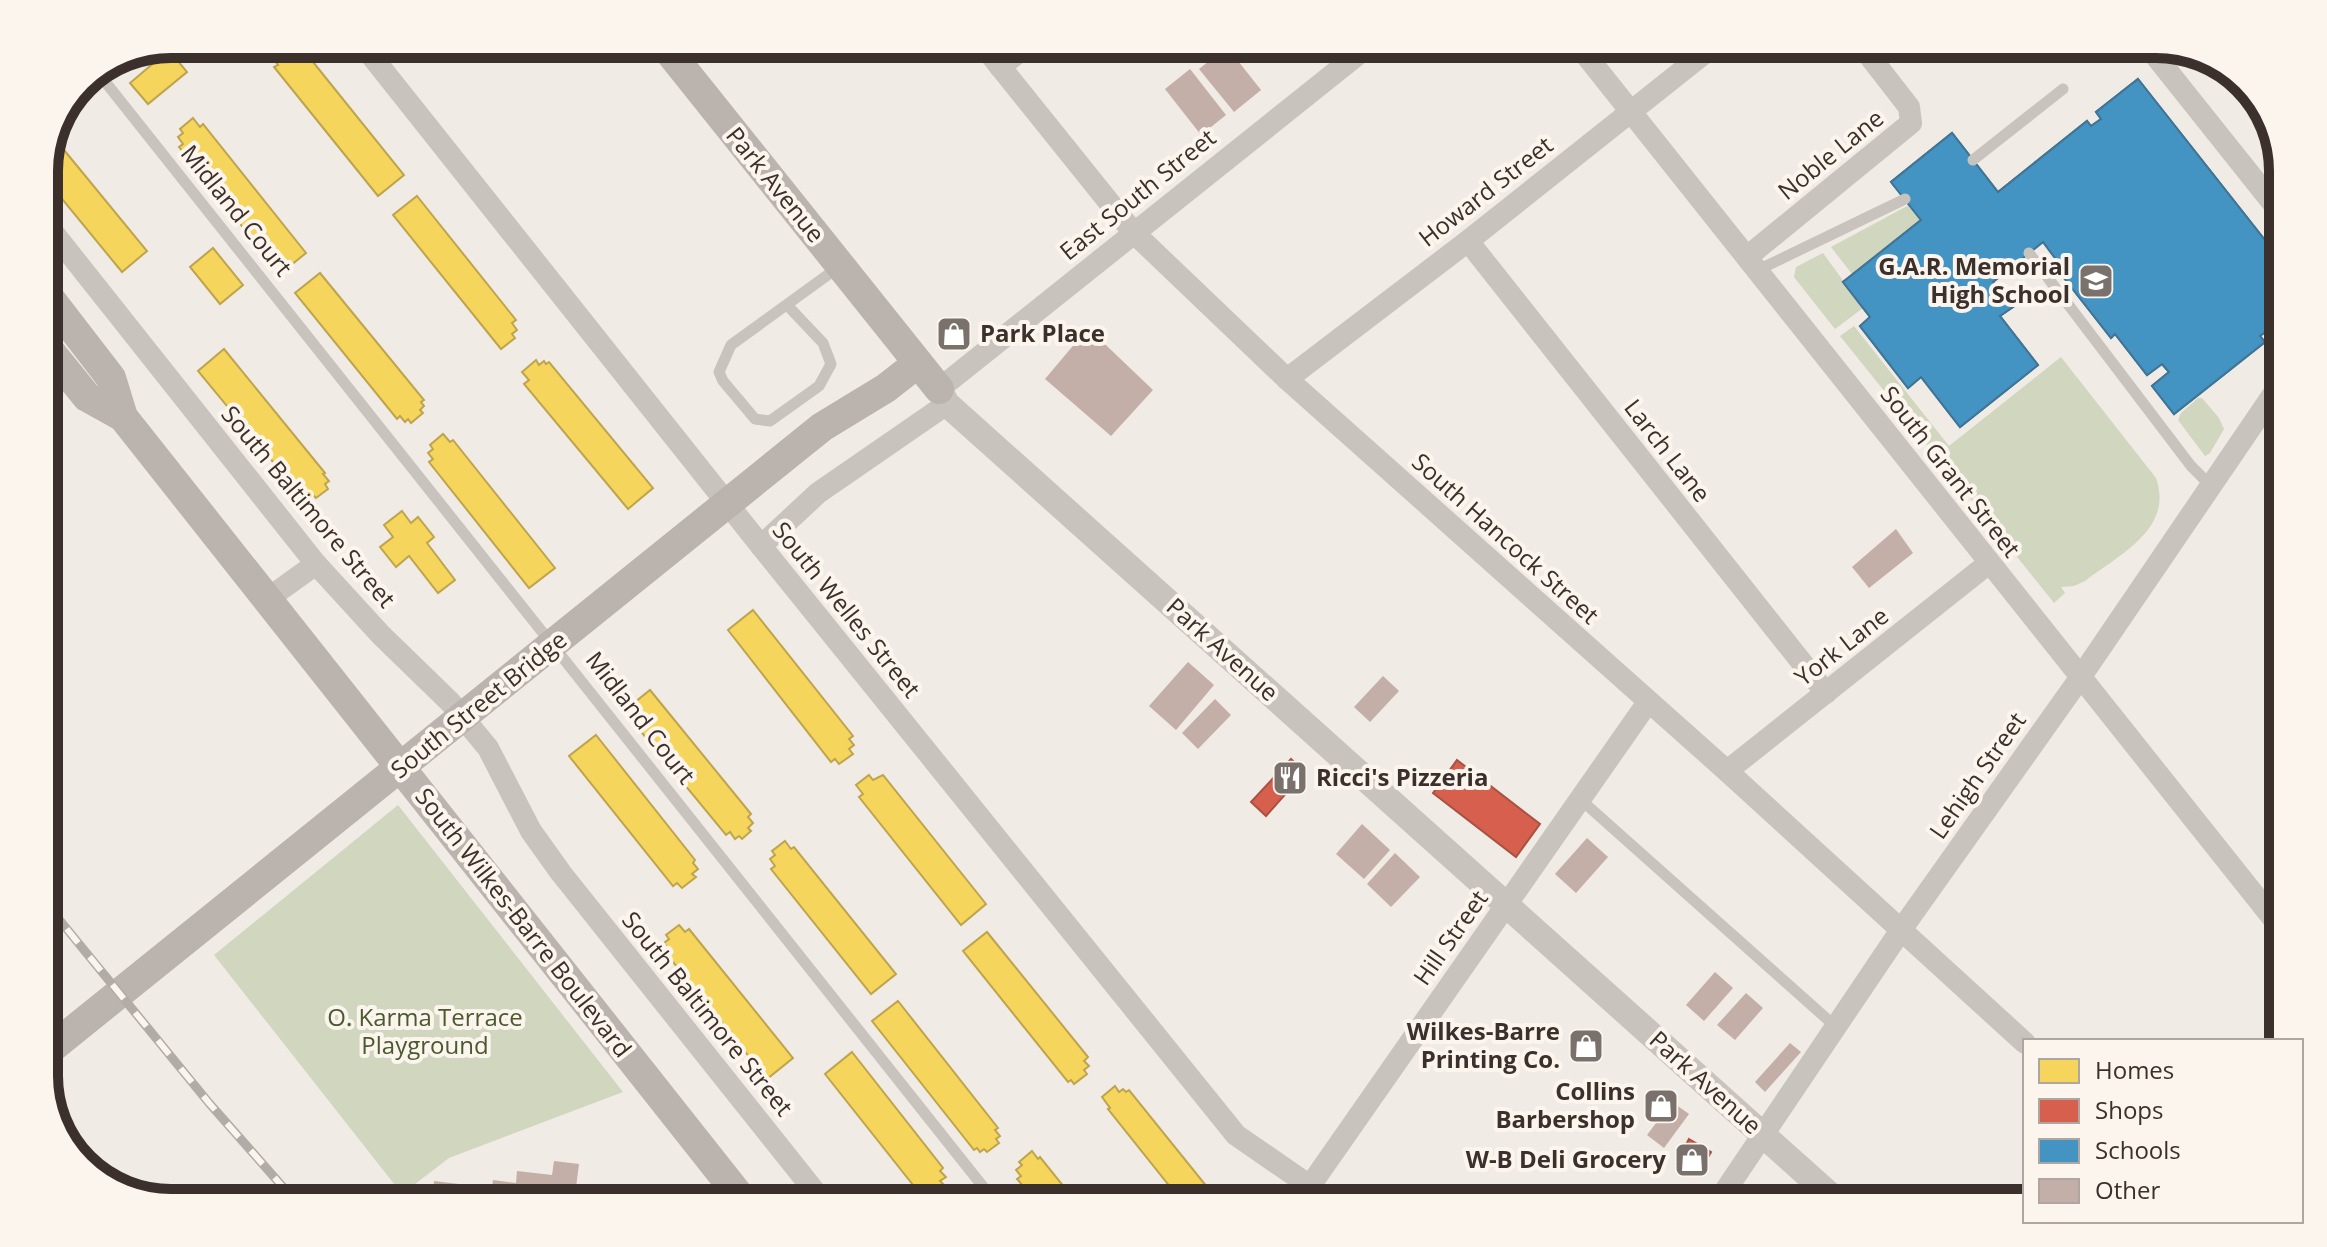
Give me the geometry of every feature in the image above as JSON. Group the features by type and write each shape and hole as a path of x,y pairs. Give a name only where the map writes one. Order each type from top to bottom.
{"main road":[{"name":"Park Avenue","path":"674,58 943,397"},
{"name":"South Wilkes-Barre Boulevard","path":"58,309 111,378 123,417 734,1189"},
{"name":"South Wilkes-Barre Boulevard","path":"58,361 87,397 123,417"},
{"name":"South Street Bridge","path":"58,1043 822,427 886,388 918,363"}],"street":[{"name":"South Welles Street","path":"373,58 761,546 1236,1135 1298,1189"},
{"name":"South Hancock Street","path":"993,58 1133,232 1287,379 1727,771 2023,1041"},
{"path":"1000,67 1011,58"},
{"name":"East South Street","path":"761,546 818,493 943,397 1133,232 1353,58"},
{"name":"South Grant Street","path":"1588,58 2269,914"},
{"name":"Howard Street","path":"1287,379 1468,241 1698,58"},
{"name":"Noble Lane","path":"1752,264 1911,123 1909,107 1871,58"},
{"path":"2157,58 2269,198"},
{"name":"South Baltimore Street","path":"58,239 316,564 381,635 450,702 488,748 531,831 561,873 813,1189"},
{"name":"Larch Lane","path":"1468,241 1826,693"},
{"name":"Park Avenue","path":"943,397 1824,1189"},
{"name":"Lehigh Street","path":"1727,1189 1901,930 2080,678 2269,401"},
{"name":"York Lane","path":"1727,771 1989,563"},
{"path":"266,600 316,564"},
{"name":"Hill Street","path":"1307,1189 1648,702"}],"lane":[{"name":"Midland Court","path":"104,81 985,1189"},
{"path":"1973,160 2063,89"},
{"path":"1752,264 1905,199"},
{"path":"2029,253 2191,466 2211,486"},
{"path":"787,305 823,343 831,364 819,386 786,412 770,421 755,419 719,372 731,345 840,266"},
{"path":"1580,799 1836,1027"}],"green space":[{"path":"1909,205 1921,220 1852,274 1831,247"},
{"path":"1823,253 1863,308 1835,329 1794,277 1796,267"},
{"path":"1854,326 1949,446 2061,357 2156,478 2160,496 2151,526 2128,550 2085,581 2061,587 2065,593 2054,603 1840,336"},
{"path":"2202,398 2219,418 2224,429 2205,456 2178,420 2181,413"},
{"name":"O. Karma Terrace Playground","path":"398,805 623,1092 449,1158 409,1189 398,1189 214,955"}],"building: Homes":[{"path":"176,58 187,72 148,104 130,83 159,59"},
{"path":"273,58 310,58 404,175 378,196 274,67 278,65"},
{"path":"193,118 200,127 203,124 306,253 280,274 179,147 183,144 178,137 183,133 180,129"},
{"path":"61,147 147,251 122,272 58,194"},
{"path":"417,196 516,320 512,323 517,330 512,334 515,338 501,349 393,215"},
{"path":"213,248 243,285 220,304 190,267"},
{"path":"320,273 424,400 420,410 423,413 411,423 400,416 397,419 295,293"},
{"path":"224,349 325,473 329,481 325,484 328,489 316,498 313,495 307,499 302,497 198,371"},
{"path":"536,360 539,365 549,362 653,488 628,509 524,384 529,380 522,372"},
{"path":"443,434 450,442 453,440 555,568 529,588 429,462 433,459 428,453 433,449 430,445"},
{"path":"402,511 411,523 418,517 434,537 427,543 455,580 438,593 409,556 396,567 380,547 393,537 384,525"},
{"path":"753,610 853,736 849,739 854,745 849,749 853,754 839,764 835,759 831,762 728,630"},
{"path":"650,690 751,814 748,817 753,823 748,828 751,831 742,839 739,836 735,839 730,832 726,835 624,711"},
{"path":"596,735 695,860 693,863 698,869 692,874 696,877 682,888 677,883 673,886 569,756"},
{"path":"869,775 873,780 883,775 986,904 961,925 859,797 863,794 856,785"},
{"path":"785,841 791,849 794,847 896,974 871,994 771,869 775,866 770,859 775,855 772,851"},
{"path":"679,925 685,932 689,929 793,1058 767,1079 665,952 669,950 664,943 669,939 666,935"},
{"path":"987,932 1088,1057 1084,1061 1089,1066 1084,1070 1087,1074 1074,1084 1071,1080 1068,1082 963,951"},
{"path":"898,1001 998,1128 995,1130 1000,1136 996,1139 999,1143 987,1152 984,1149 980,1152 977,1148 974,1150 872,1021"},
{"path":"852,1052 943,1168 940,1171 946,1177 940,1181 944,1185 939,1189 916,1189 825,1074"},
{"path":"1115,1086 1119,1092 1129,1090 1209,1189 1172,1189 1108,1109 1102,1097"},
{"path":"1032,1151 1066,1189 1025,1189 1017,1179 1021,1176 1016,1170 1022,1165 1019,1162"}],"building: Shops":[{"path":"1291,759 1305,772 1266,816 1251,802"},
{"path":"1457,760 1540,824 1516,857 1433,793"},
{"path":"1689,1139 1711,1152 1698,1175 1676,1163"}],"building: Schools":[{"path":"2138,79 2269,245 2269,329 2260,336 2265,342 2174,414 2152,386 2169,372 2162,364 2147,375 2115,334 2111,338 2057,269 2061,266 2043,242 1993,282 2013,307 2000,316 2038,365 1960,427 1921,377 1908,388 1860,326 1870,317 1843,282 1921,220 1891,182 1952,133 1998,192 2087,121 2091,126 2101,119 2096,112","holes":["2114,135 2143,170 2091,172 2106,159 2099,150","2152,178 2129,198 2125,233 2083,180","2216,259 2252,304 2231,317 2226,311 2202,331 2158,273 2192,278"]},
{"path":"2138,79 2269,245 2269,329 2260,336 2265,342 2174,414 2152,386 2169,372 2162,364 2147,375 2115,334 2111,338 2057,269 2061,266 2043,242 1993,282 2013,307 2000,316 2038,365 1960,427 1921,377 1908,388 1860,326 1870,317 1843,282 1921,220 1891,182 1952,133 1998,192 2087,121 2091,126 2101,119 2096,112"}],"building: Other":[{"path":"1213,58 1236,58 1261,90 1234,112 1199,69"},
{"path":"1190,69 1226,115 1201,135 1165,89"},
{"path":"1088,328 1153,390 1111,436 1045,379"},
{"path":"1896,529 1913,553 1869,588 1852,567"},
{"path":"1188,662 1214,685 1176,730 1149,706"},
{"path":"1383,676 1399,691 1370,722 1354,707"},
{"path":"1215,699 1231,715 1198,749 1182,733"},
{"path":"1362,824 1390,850 1364,879 1336,854"},
{"path":"1587,838 1608,857 1576,893 1555,874"},
{"path":"1395,853 1420,877 1391,907 1367,884"},
{"path":"1715,972 1733,988 1704,1021 1686,1005"},
{"path":"1746,993 1763,1008 1735,1040 1717,1025"},
{"path":"1790,1043 1801,1052 1765,1092 1755,1082"},
{"path":"1672,1102 1689,1114 1664,1148 1647,1135"},
{"path":"554,1161 579,1164 576,1189 433,1189 434,1181 492,1188 493,1180 516,1183 517,1171 552,1175"}],"railway":[{"path":"58,918 209,1103 285,1189"}],"place":[{"name":"G.A.R. Memorial High School","path":"2096,281"},
{"name":"Park Place","path":"954,334"},
{"name":"Ricci's Pizzeria","path":"1290,778"},
{"name":"Wilkes-Barre Printing Co.","path":"1586,1046"},
{"name":"Collins Barbershop","path":"1661,1106"},
{"name":"W-B Deli Grocery","path":"1692,1160"}]}
